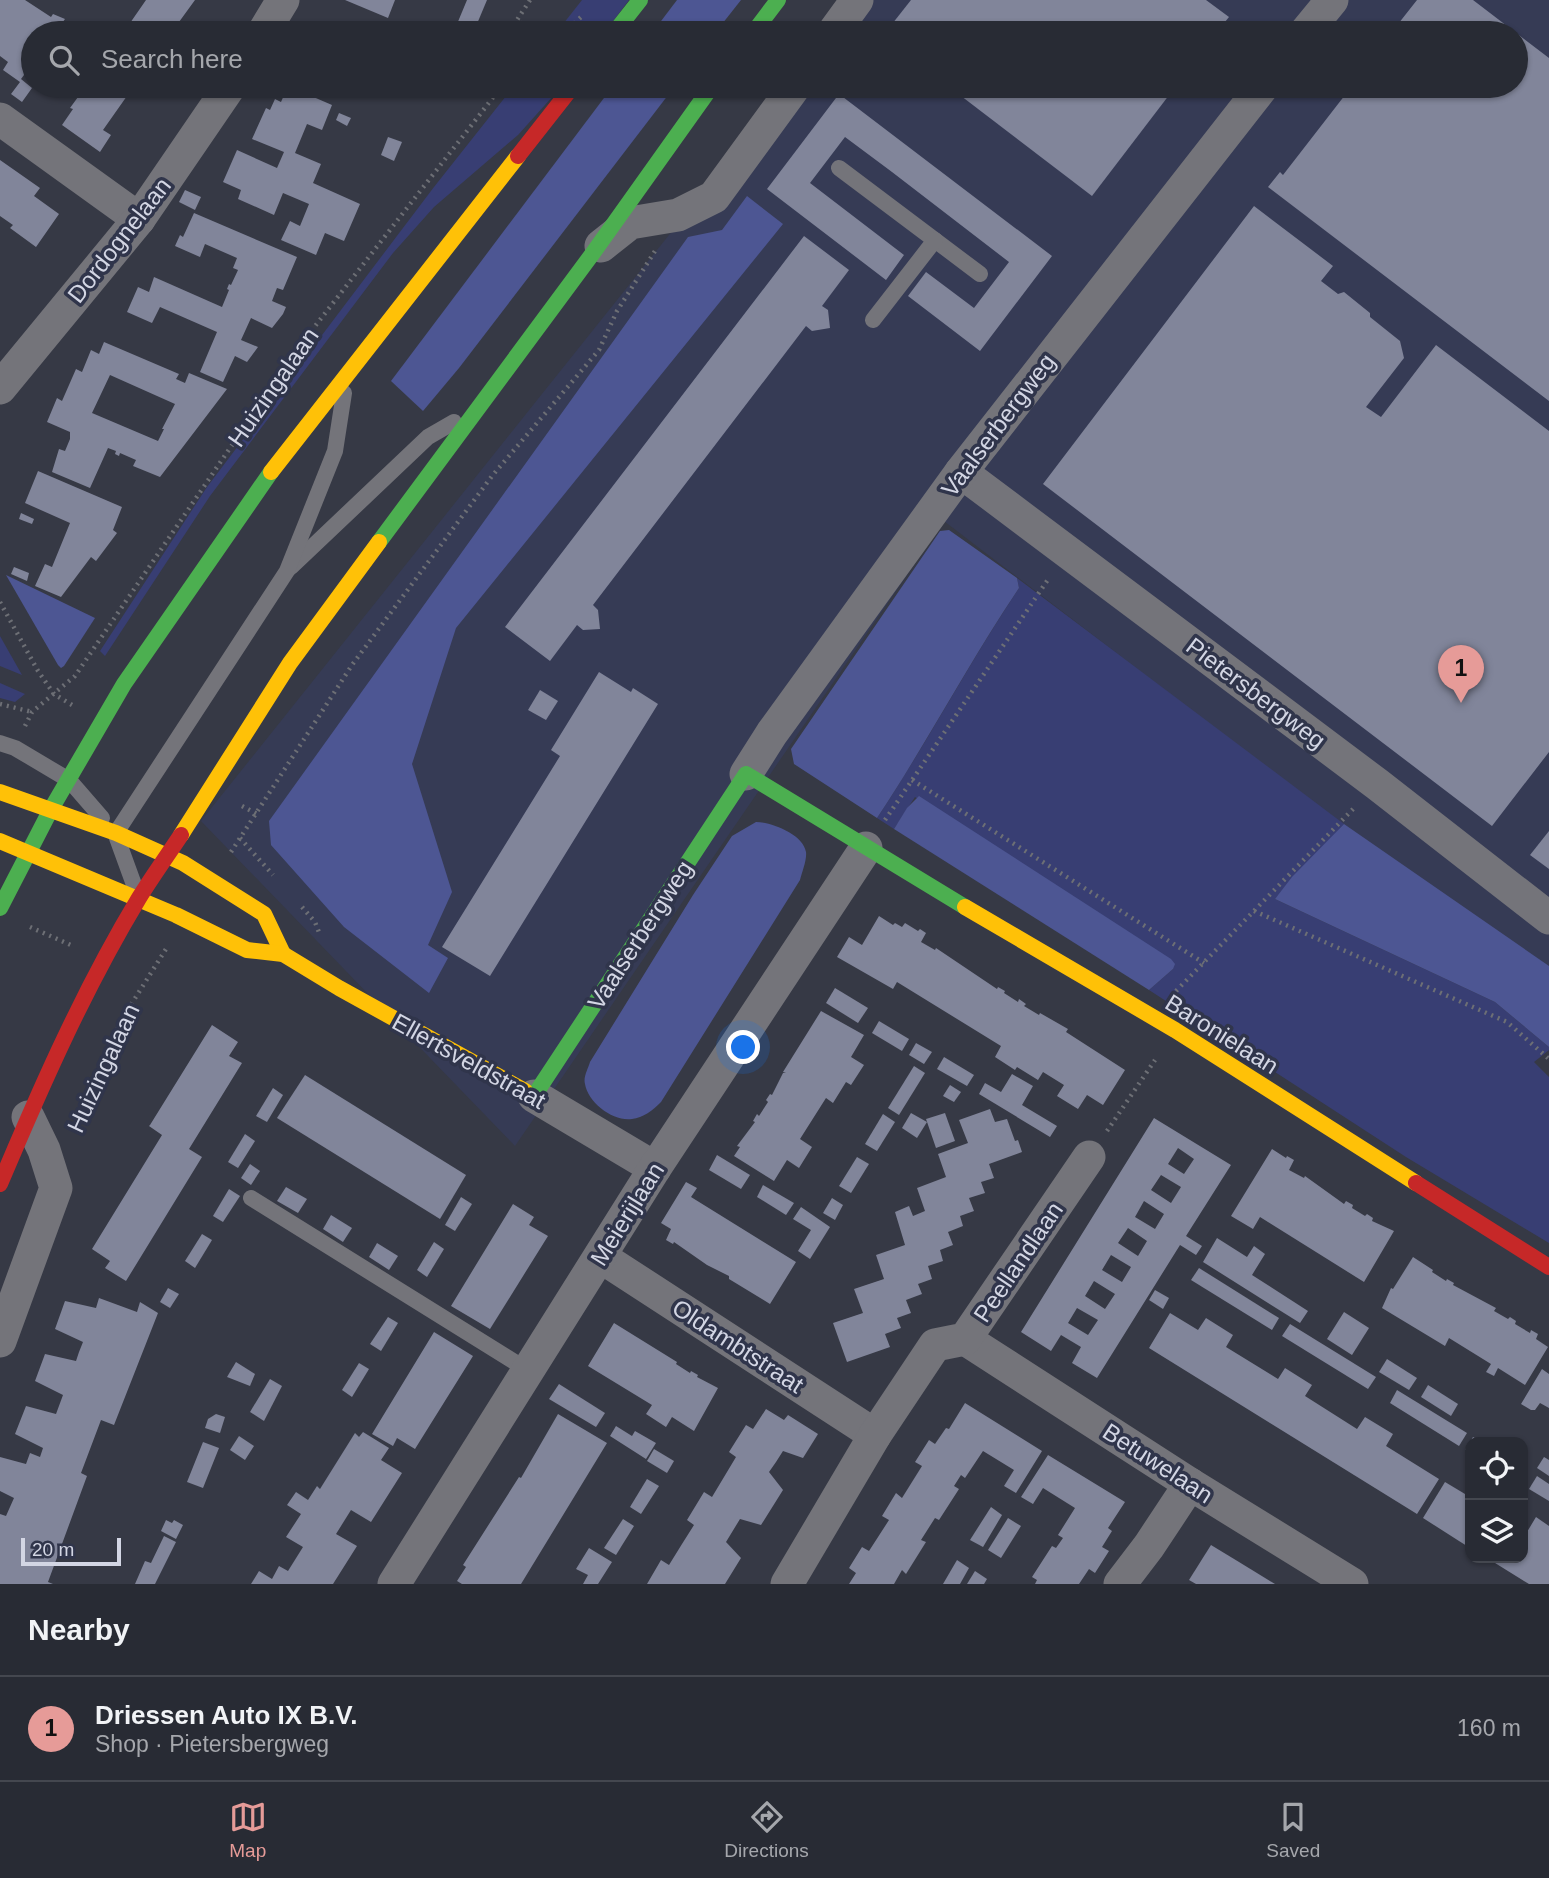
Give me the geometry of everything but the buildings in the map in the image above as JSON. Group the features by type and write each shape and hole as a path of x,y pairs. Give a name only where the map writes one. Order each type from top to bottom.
{"main road":[{"path":"623,21 640,0"},
{"path":"762,21 778,0"},
{"name":"Huizingalaan","path":"0,908 50,811 124,684 257,491 564,98"},
{"name":"Huizingalaan","path":"0,1184 19,1123 139,898 290,663 593,253 703,98"},
{"path":"746,775 866,848"},
{"name":"Vaalserbergweg","path":"534,1096 746,775"},
{"path":"0,792 167,854 264,914 283,954"},
{"name":"Ellertsveldstraat","path":"0,841 139,898 247,950 283,954 534,1096"},
{"name":"Baronielaan","path":"866,848 1175,1030 1549,1266"}],"street":[{"path":"270,21 283,0"},
{"path":"842,21 857,0"},
{"path":"1315,21 1332,0"},
{"name":"Dordognelaan","path":"0,388 139,219 222,98"},
{"name":"Huizingalaan","path":"593,253 630,223 678,215 714,197 786,98"},
{"name":"Vaalserbergweg","path":"746,775 772,733 961,472 1254,98"},
{"path":"0,119 139,219"},
{"name":"Pietersbergweg","path":"961,472 1377,784 1549,918"},
{"name":"Meierijlaan","path":"394,1584 655,1168 866,848"},
{"name":"Ellertsveldstraat","path":"534,1096 655,1168"},
{"name":"Huizingalaan","path":"0,1341 56,1188 44,1150 19,1123"},
{"name":"Peellandlaan","path":"787,1584 875,1435 935,1345 965,1339 1088,1157"},
{"name":"Oldambtstraat","path":"601,1257 875,1435"},
{"name":"Betuwelaan","path":"965,1339 1190,1484 1352,1584"},
{"path":"1120,1584 1190,1484"}],"lane":[{"path":"839,168 980,274"},
{"path":"873,320 935,240"},
{"name":"Huizingalaan","path":"116,833 287,571 335,451 346,378"},
{"name":"Huizingalaan","path":"287,571 428,437 478,409"},
{"path":"0,743 15,748 69,780 116,833 139,898"},
{"path":"251,1198 529,1371"}],"path":[{"path":"518,21 530,0"},
{"name":"Huizingalaan","path":"0,602 38,671 54,694 75,676 298,348 493,98"},
{"path":"257,814 369,643 492,476 599,350 617,311 678,215"},
{"path":"866,848 1067,552"},
{"path":"0,704 32,712"},
{"path":"912,780 1204,963"},
{"path":"1152,1017 1377,784"},
{"path":"1254,911 1507,1022 1549,1059"},
{"name":"Huizingalaan","path":"71,1134 122,1019 162,954"},
{"path":"1088,1157 1175,1030"}],"shaded area":[{"path":"582,0 629,0 613,21 565,21"},
{"path":"677,0 741,0 724,21 661,21"},
{"path":"856,0 1549,0 1549,984 944,521 515,1146 201,821 778,98 1528,98 1528,21 839,21"},
{"path":"504,98 551,98 518,135 434,207 393,253 210,496 105,656 100,651 207,487"},
{"path":"604,98 666,98 423,411 391,381"},
{"path":"747,196 783,224 456,628 412,764 452,892 428,945 448,958 429,993 344,927 271,845 269,821 688,237 722,230"},
{"path":"949,530 1017,578 1019,588 877,818 794,764 791,749 940,531"},
{"path":"6,575 95,618 61,668 58,665"},
{"path":"1017,578 1344,824 1275,899 1495,1002 1549,1047 1549,1050 1534,1062 1549,1077 1549,1243 1406,1157 1149,990 1173,969 915,797 894,829 877,818 1019,588"},
{"path":"0,636 22,675 0,666"},
{"path":"0,683 25,694 15,702 0,698"},
{"path":"919,796 1171,959 1175,964 1173,969 1149,990 894,829 907,808"},
{"path":"756,822 786,830 804,846 806,859 800,880 661,1102 648,1113 636,1118 625,1119 610,1114 596,1104 587,1091 585,1079 590,1062 732,836"},
{"path":"1344,824 1549,966 1549,1047 1495,1002 1275,899 1292,877"}],"traffic: fast":[{"path":"623,21 640,0"},
{"path":"762,21 778,0"},
{"path":"379,542 593,253 703,98"},
{"path":"0,908 50,811 124,684 271,472"},
{"path":"525,1091 534,1096 746,774 965,907"}],"traffic: slow":[{"path":"271,472 518,156"},
{"path":"181,835 290,663 379,542"},
{"path":"0,792 116,833 183,863 264,914 283,954"},
{"path":"0,841 176,915 247,950 283,954 525,1091"},
{"path":"965,907 1175,1030 1416,1183"}],"traffic: jam":[{"path":"518,156 564,98"},
{"path":"0,1184 47,1075 100,967 139,898 181,835"},
{"path":"1416,1183 1549,1267"}],"place":[{"name":"Driessen Auto IX B.V.","path":"1461,703"}]}
